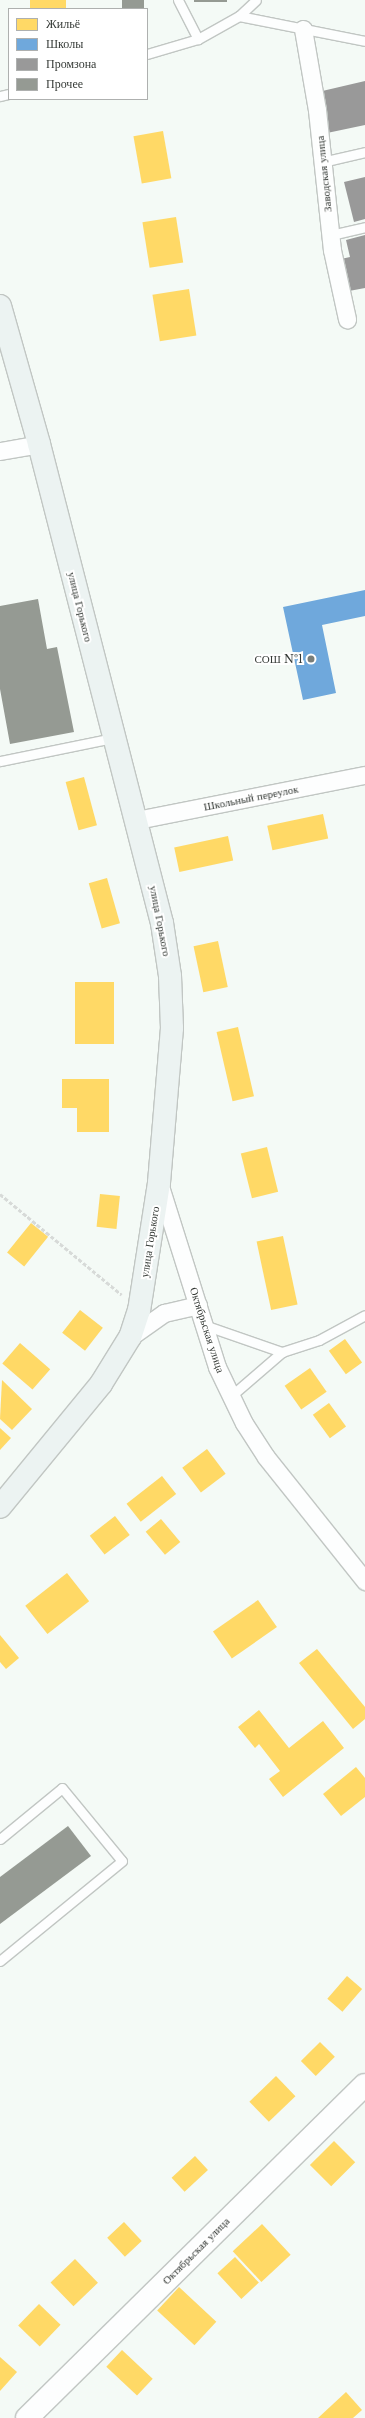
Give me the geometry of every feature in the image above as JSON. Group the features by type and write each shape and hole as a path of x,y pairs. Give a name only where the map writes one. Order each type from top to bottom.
{"main road":[{"name":"улица Горького","path":"0,306 39,444 113,738 137,820 162,923 170,976 172,1028 159,1183 139,1310 130,1337 101,1384 0,1507"}],"street":[{"name":"Заводская улица","path":"303,29 317,110 331,235 347,319"},
{"path":"0,451 39,444"},
{"name":"Школьный переулок","path":"137,820 365,775"},
{"name":"Октябрьская улица","path":"159,1183 217,1367 244,1423 266,1457 365,1580"},
{"path":"130,1337 164,1313 198,1305"},
{"name":"Октябрьская улица","path":"27,2418 365,2085"}],"lane":[{"path":"178,0 198,39"},
{"path":"148,54 198,39 239,16 256,0"},
{"path":"239,16 365,41"},
{"path":"322,162 365,152"},
{"path":"331,235 365,227"},
{"path":"0,761 113,738"},
{"path":"231,1396 282,1352 319,1340 365,1315"},
{"path":"204,1325 282,1352"},
{"path":"0,1839 62,1788 122,1861 0,1961"}],"path":[{"path":"0,1194 139,1310"}],"building: Жильё":[{"path":"30,0 66,0 66,8 30,8"},
{"path":"163,131 171,178 142,183 133,136"},
{"path":"176,217 183,262 150,268 142,222"},
{"path":"189,289 196,335 160,341 152,295"},
{"path":"84,777 97,825 79,830 66,782"},
{"path":"323,814 328,838 272,850 267,826"},
{"path":"228,836 233,860 179,872 174,847"},
{"path":"107,878 120,923 102,928 89,883"},
{"path":"218,941 228,987 203,992 194,946"},
{"path":"75,982 114,982 114,1044 75,1044"},
{"path":"238,1027 254,1096 233,1101 217,1032"},
{"path":"62,1079 109,1079 109,1132 77,1132 77,1108 62,1108"},
{"path":"267,1147 278,1192 252,1198 241,1154"},
{"path":"100,1194 120,1196 116,1229 97,1227"},
{"path":"31,1223 48,1237 24,1266 7,1253"},
{"path":"283,1236 298,1304 271,1310 257,1242"},
{"path":"80,1310 103,1328 85,1351 62,1333"},
{"path":"345,1339 362,1362 346,1374 329,1351"},
{"path":"20,1343 50,1369 32,1390 2,1363"},
{"path":"310,1368 327,1392 301,1410 285,1386"},
{"path":"2,1380 32,1409 12,1430 0,1419"},
{"path":"329,1403 346,1426 330,1438 313,1415"},
{"path":"0,1428 11,1438 0,1450"},
{"path":"207,1449 226,1474 201,1492 182,1468"},
{"path":"162,1476 176,1494 141,1522 127,1504"},
{"path":"115,1516 130,1535 105,1555 90,1536"},
{"path":"161,1519 180,1542 165,1555 146,1532"},
{"path":"67,1573 89,1601 47,1634 25,1606"},
{"path":"258,1600 277,1627 232,1659 213,1632"},
{"path":"0,1635 19,1658 6,1669 0,1662"},
{"path":"317,1649 365,1707 365,1719 353,1729 299,1663"},
{"path":"259,1710 289,1748 323,1721 344,1748 283,1797 269,1779 280,1771 259,1744 255,1748 238,1727"},
{"path":"356,1767 365,1778 365,1797 341,1816 323,1794"},
{"path":"347,1976 362,1989 342,2012 327,1999"},
{"path":"320,2042 335,2057 316,2076 301,2061"},
{"path":"276,2076 295,2096 269,2122 249,2102"},
{"path":"334,2141 355,2162 331,2186 310,2165"},
{"path":"195,2156 208,2170 185,2192 172,2178"},
{"path":"124,2222 142,2241 125,2257 107,2238"},
{"path":"262,2224 291,2255 261,2282 233,2251"},
{"path":"235,2257 259,2283 241,2299 217,2273"},
{"path":"75,2259 98,2283 73,2306 51,2283"},
{"path":"179,2287 216,2322 194,2345 157,2310"},
{"path":"39,2304 61,2325 40,2346 18,2326"},
{"path":"122,2350 153,2379 137,2395 106,2367"},
{"path":"0,2357 17,2372 0,2391"},
{"path":"346,2392 362,2410 353,2418 318,2418"}],"building: Школы":[{"name":"СОШ №1","path":"365,590 365,616 322,625 336,693 303,700 283,607"}],"building: Промзона":[{"path":"365,81 365,125 327,133 318,92"},
{"path":"365,177 365,219 354,222 344,182"},
{"path":"365,235 365,288 349,291 341,259 350,257 346,240"}],"building: Прочее":[{"path":"122,0 144,0 144,8 122,8"},
{"path":"194,0 227,0 227,2 194,2"},
{"path":"38,599 47,649 57,647 74,732 10,744 0,689 0,606"},
{"path":"68,1826 91,1856 0,1924 0,1877"}],"place":[{"name":"СОШ №1","path":"311,659"}]}
